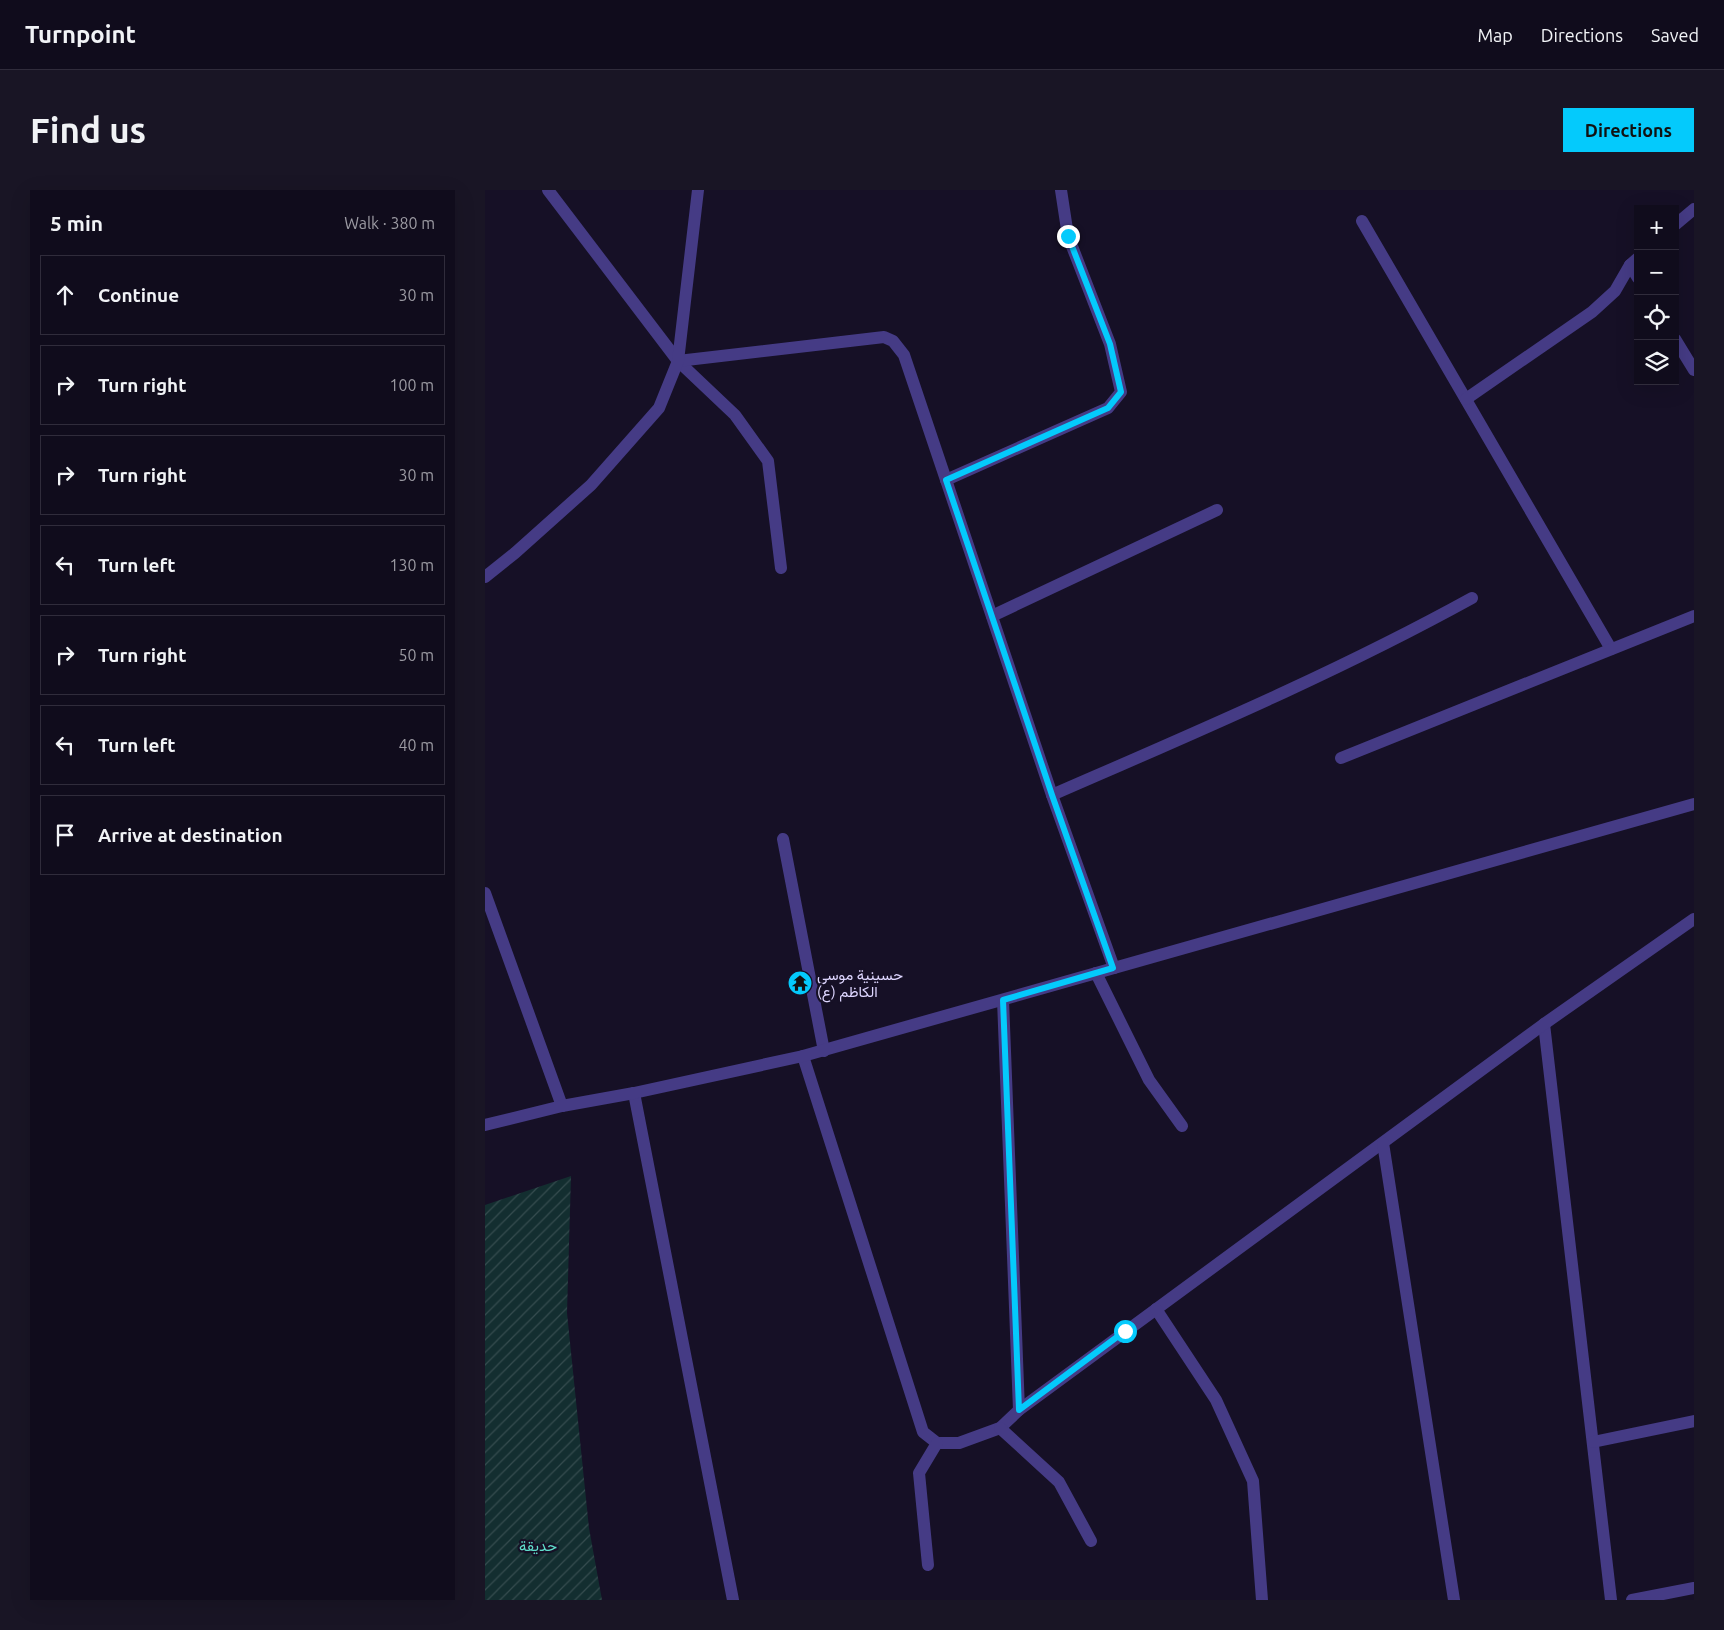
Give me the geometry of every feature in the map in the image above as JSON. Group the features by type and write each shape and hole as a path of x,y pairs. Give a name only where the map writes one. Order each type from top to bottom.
{"street":[{"path":"549,190 679,361 735,415 768,461 781,568"},
{"path":"485,577 515,553 591,485 659,408 679,361 698,190"},
{"path":"946,480 1108,408 1121,392 1110,344 1068,236 1061,190"},
{"path":"1679,222 1694,209"},
{"path":"1362,221 1611,649"},
{"path":"1467,399 1592,312 1615,291 1634,262"},
{"path":"679,361 884,336 893,341 904,355 1052,795 1113,968"},
{"path":"1676,340 1694,370"},
{"path":"992,616 1217,510"},
{"path":"1052,795 1249,709 1425,624 1472,598"},
{"path":"1341,758 1694,616"},
{"path":"485,1126 562,1106 634,1093 823,1051 1694,804"},
{"path":"783,839 823,1051"},
{"path":"485,893 562,1106"},
{"path":"803,1056 923,1432 937,1443 959,1443 999,1428 1019,1410 1545,1024 1694,919"},
{"path":"1096,973 1149,1080 1182,1126"},
{"path":"1003,1000 1019,1410"},
{"path":"1545,1024 1611,1600"},
{"path":"634,1093 733,1600"},
{"path":"1383,1143 1454,1600"},
{"path":"1156,1309 1217,1400 1253,1480 1262,1600"},
{"path":"1593,1442 1694,1421"},
{"path":"999,1428 1059,1482 1091,1541"},
{"path":"927,1565 919,1473 937,1443"},
{"path":"1632,1600 1694,1588"}],"green space":[{"name":"حديقة","path":"571,1176 567,1313 589,1528 602,1600 485,1600 485,1205"}],"place":[{"name":"حسينية موسى الكاظم (ع)","path":"800,983"}],"route":[{"path":"1068,236 1110,344 1121,392 1108,408 946,480 1052,795 1113,968 1003,1000 1019,1410 1125,1331"}]}
